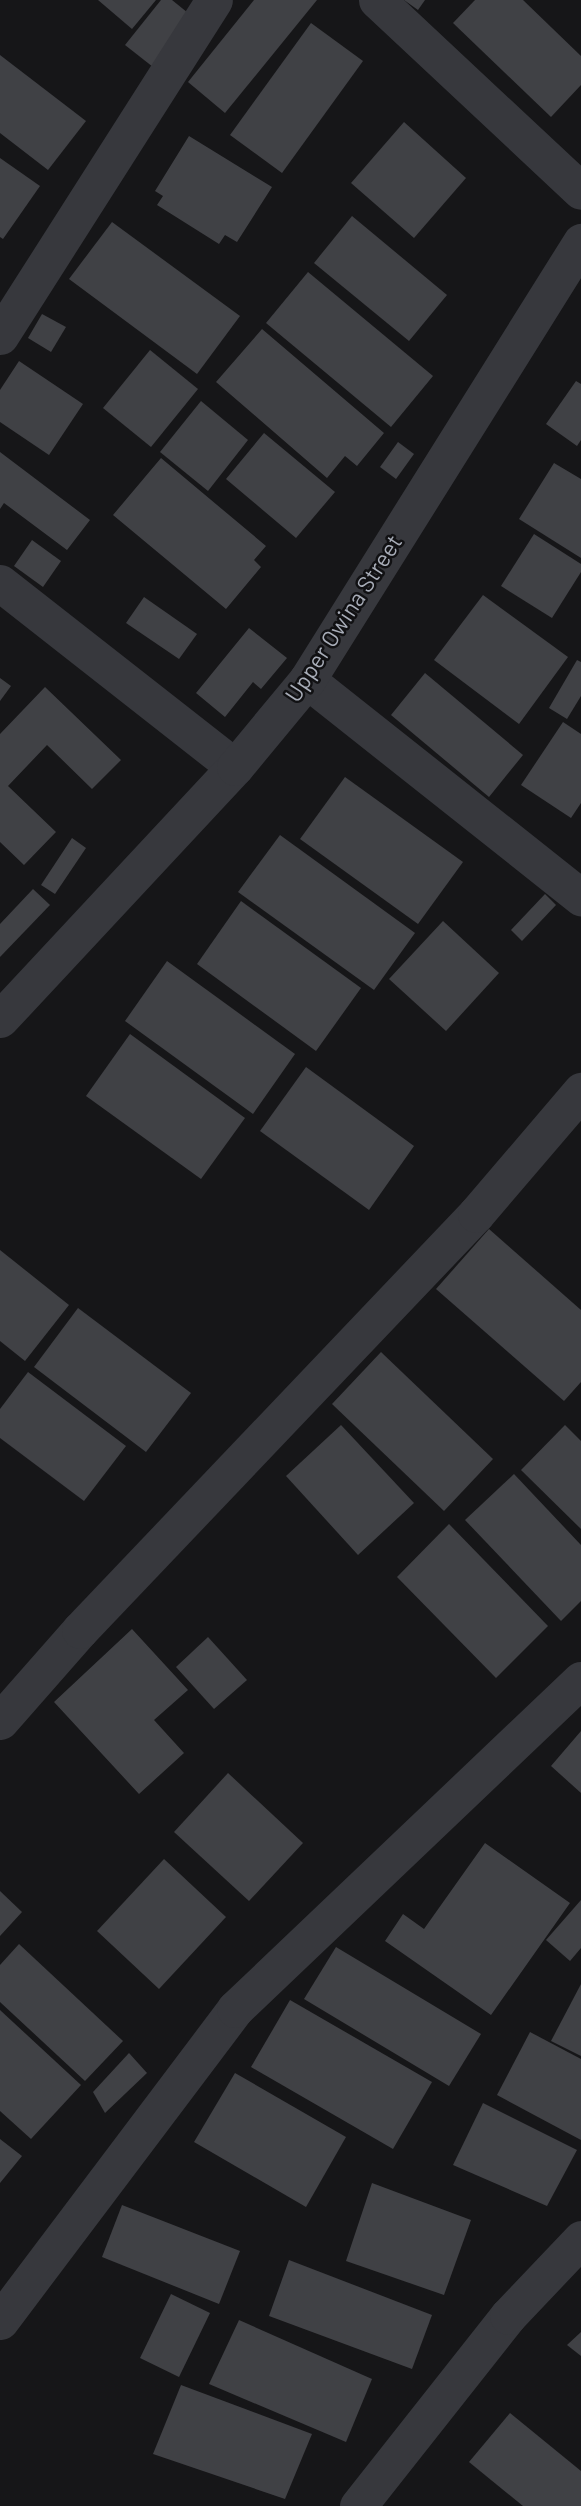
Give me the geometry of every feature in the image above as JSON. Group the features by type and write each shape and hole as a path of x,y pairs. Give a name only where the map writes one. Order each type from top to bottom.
{"street":[{"path":"0,336 214,0"},
{"path":"377,0 581,191"},
{"name":"Upper Owina Street","path":"0,1019 235,767 307,680 581,242"},
{"path":"0,583 235,767"},
{"path":"307,680 581,897"},
{"path":"0,1721 90,1620 476,1214 581,1091"},
{"path":"0,2321 235,2009 581,1680"},
{"path":"358,2506 508,2316 581,2239"}],"building":[{"path":"98,0 156,0 132,29"},
{"path":"161,0 172,0 193,17 153,67 125,45"},
{"path":"254,0 317,0 225,113 188,82"},
{"path":"404,0 425,0 418,10"},
{"path":"475,0 523,0 581,56 581,85 551,117 453,23"},
{"path":"311,23 363,61 282,173 230,135"},
{"path":"0,55 86,121 48,170 0,133"},
{"path":"404,122 466,178 414,238 351,183"},
{"path":"189,136 272,187 237,242 225,235 219,244 157,205 163,196 155,191"},
{"path":"0,158 40,186 3,239 0,237"},
{"path":"352,216 447,295 409,341 314,263"},
{"path":"112,222 240,316 197,374 69,279"},
{"path":"308,272 433,376 391,427 266,323"},
{"path":"42,314 66,327 51,352 28,338"},
{"path":"262,329 384,433 357,466 345,456 327,478 216,382"},
{"path":"150,350 198,389 151,447 103,408"},
{"path":"19,361 83,404 49,455 0,422 0,390"},
{"path":"576,381 581,384 581,440 577,446 546,424"},
{"path":"201,401 248,440 208,491 160,452"},
{"path":"264,433 335,492 296,538 226,479"},
{"path":"398,442 414,454 396,479 380,467"},
{"path":"0,452 90,520 67,550 4,503 0,509"},
{"path":"161,458 266,546 254,560 261,567 226,609 113,515"},
{"path":"554,463 581,479 581,558 519,519"},
{"path":"534,534 581,564 581,572 552,618 501,586"},
{"path":"32,540 61,561 43,587 14,566"},
{"path":"483,595 568,657 519,724 434,660"},
{"path":"144,597 197,634 179,659 126,623"},
{"path":"249,628 287,658 261,689 253,682 225,717 196,693"},
{"path":"577,660 581,662 581,696 567,719 549,708"},
{"path":"425,673 523,755 489,797 391,715"},
{"path":"0,678 11,686 0,701"},
{"path":"45,687 121,760 92,789 47,745 8,786 56,832 24,865 0,842 0,734"},
{"path":"563,722 581,734 581,803 571,818 521,785"},
{"path":"345,777 463,862 418,924 300,839"},
{"path":"280,835 415,933 374,990 238,892"},
{"path":"72,838 86,848 55,894 41,885"},
{"path":"33,889 50,905 0,957 0,924"},
{"path":"545,894 556,905 522,941 511,930"},
{"path":"241,901 361,988 316,1051 197,964"},
{"path":"443,921 499,973 446,1031 389,979"},
{"path":"167,961 295,1054 253,1114 125,1021"},
{"path":"130,1034 245,1118 201,1179 86,1096"},
{"path":"306,1067 414,1146 369,1210 260,1131"},
{"path":"489,1229 581,1310 581,1382 564,1401 436,1289"},
{"path":"0,1250 69,1305 25,1361 0,1341"},
{"path":"78,1308 191,1393 146,1452 34,1367"},
{"path":"381,1352 493,1459 444,1511 332,1404"},
{"path":"28,1372 126,1446 84,1501 0,1438 0,1409"},
{"path":"341,1425 414,1503 358,1555 286,1476"},
{"path":"565,1425 581,1441 581,1529 521,1470"},
{"path":"514,1474 581,1545 581,1601 561,1621 465,1520"},
{"path":"449,1524 548,1626 496,1678 397,1577"},
{"path":"132,1629 188,1690 154,1720 184,1753 139,1794 54,1702"},
{"path":"208,1637 247,1680 214,1709 176,1667"},
{"path":"581,1731 581,1793 551,1766"},
{"path":"228,1773 303,1843 249,1901 174,1832"},
{"path":"485,1843 570,1903 491,2015 385,1941 403,1914 424,1929"},
{"path":"164,1859 226,1917 159,1989 97,1931"},
{"path":"0,1891 22,1912 0,1936"},
{"path":"581,1900 581,1948 570,1961 546,1940"},
{"path":"19,1944 123,2041 85,2081 0,2002 0,1965"},
{"path":"336,1947 481,2034 449,2086 304,1999"},
{"path":"581,1984 581,2056 551,2041"},
{"path":"290,2000 432,2082 393,2149 251,2067"},
{"path":"0,2010 81,2085 31,2139 0,2111"},
{"path":"530,2032 581,2059 581,2140 497,2095"},
{"path":"129,2053 147,2073 105,2113 93,2092"},
{"path":"235,2073 346,2137 306,2207 194,2142"},
{"path":"483,2103 577,2150 547,2206 453,2165"},
{"path":"0,2139 22,2156 0,2183"},
{"path":"372,2183 471,2220 444,2295 346,2261"},
{"path":"122,2205 240,2251 219,2304 102,2257"},
{"path":"289,2260 432,2315 412,2369 269,2316"},
{"path":"171,2294 210,2313 179,2377 140,2358"},
{"path":"239,2320 372,2379 346,2442 209,2384"},
{"path":"581,2332 581,2356 567,2345"},
{"path":"181,2385 312,2434 285,2499 153,2454"},
{"path":"510,2413 581,2471 581,2506 523,2506 469,2462"}]}
